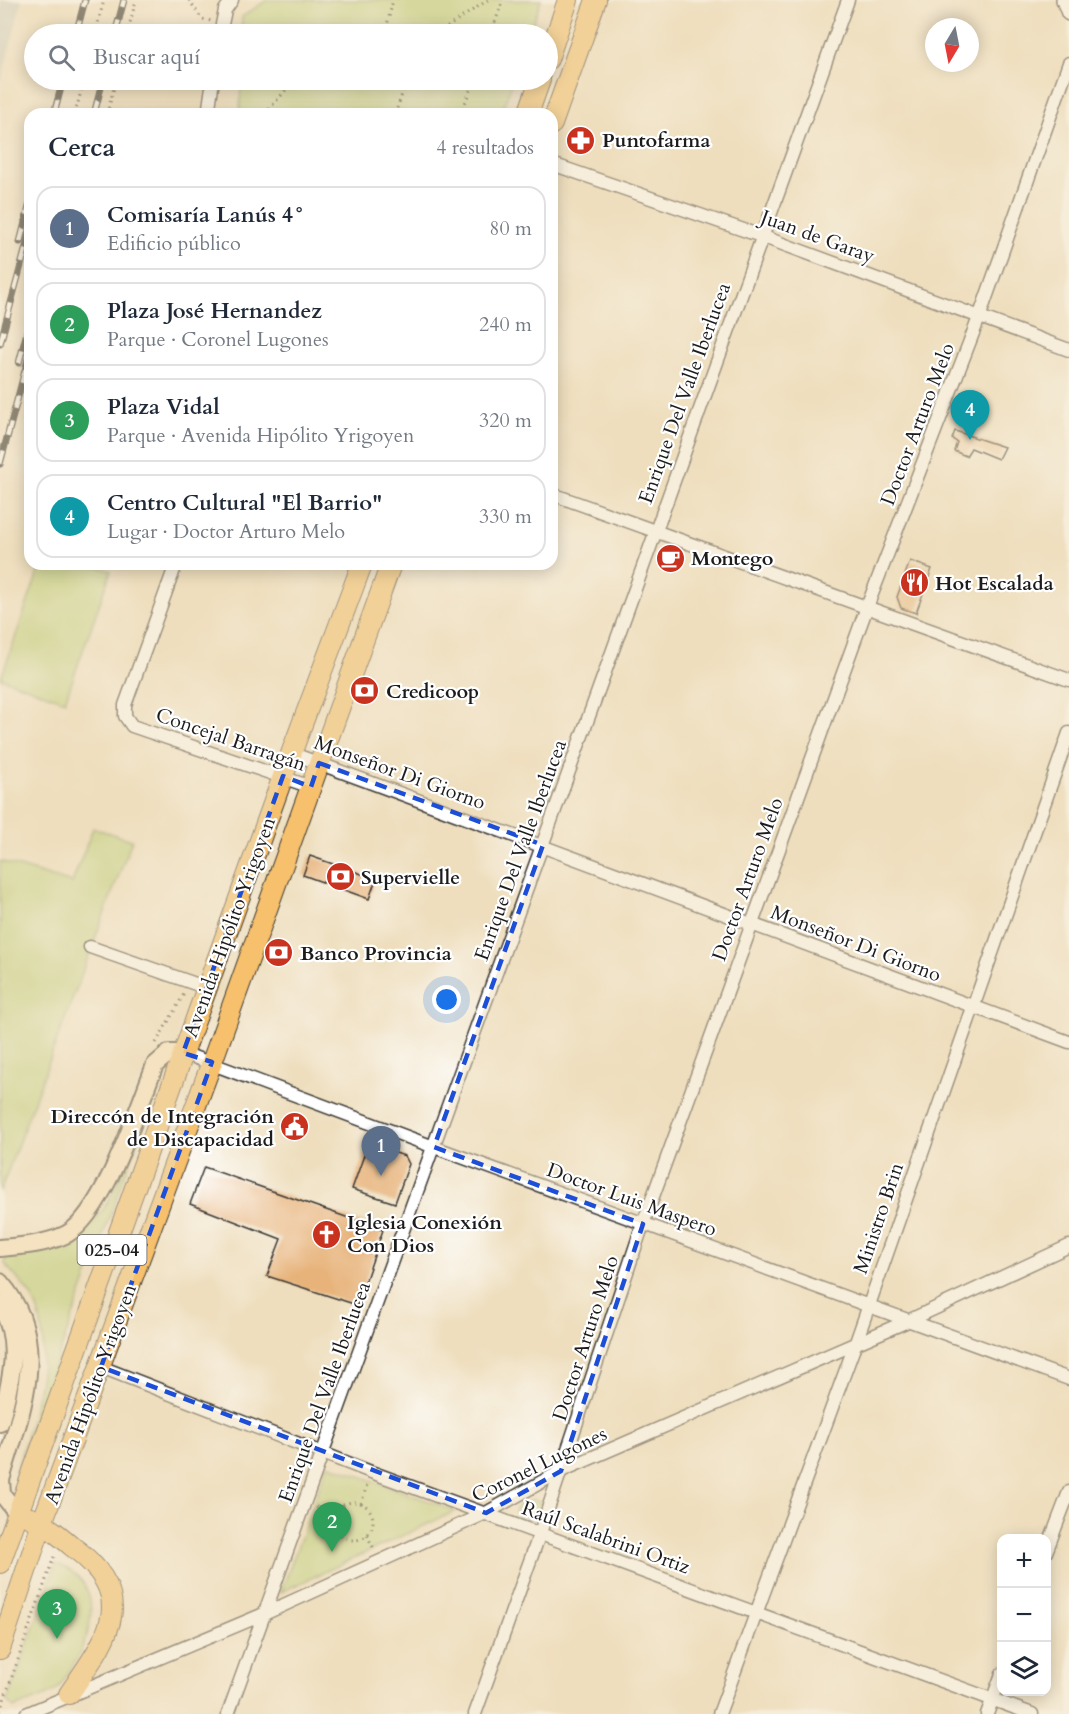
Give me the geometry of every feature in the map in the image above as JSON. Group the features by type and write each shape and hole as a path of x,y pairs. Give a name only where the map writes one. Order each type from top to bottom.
{"main road":[{"path":"558,30 568,0"},
{"path":"558,108 596,0"},
{"path":"530,108 536,90"},
{"name":"Avenida Hipólito Yrigoyen","path":"0,1563 291,753 360,570"},
{"name":"Avenida Hipólito Yrigoyen","path":"0,1649 42,1523 212,1062 389,570"},
{"path":"0,1248 52,1240 68,1233 81,1223 103,1191 155,1065 169,1053 183,1053"},
{"path":"0,1282 27,1329 30,1347 25,1397 1,1480 2,1494 17,1513 42,1523 95,1563"},
{"path":"0,1305 8,1317 14,1342 13,1367 0,1423"},
{"path":"50,1501 59,1518 84,1543 95,1563 109,1590 113,1616 100,1647 69,1694"}],"street":[{"path":"222,24 225,10 232,0"},
{"name":"Enrique Del Valle Iberlucea","path":"228,1714 848,0"},
{"path":"1064,0 1069,13"},
{"name":"Doctor Arturo Melo","path":"475,1714 540,1533 643,1224 867,607 980,315 1069,63"},
{"path":"209,108 212,90"},
{"name":"Juan de Garay","path":"558,166 761,236 980,315 1069,350"},
{"path":"558,496 1069,680"},
{"name":"Concejal Barragán","path":"174,570 125,705 125,716 132,726 311,787"},
{"name":"Ministro Brin","path":"719,1714 869,1306 971,1008 1069,733"},
{"name":"Monseñor Di Giorno","path":"291,753 543,845 971,1008 1069,1042"},
{"path":"90,947 207,988"},
{"name":"Doctor Luis Maspero","path":"183,1053 1069,1379"},
{"name":"Coronel Lugones","path":"26,1714 264,1614 486,1513 561,1471 855,1345 1069,1246"},
{"name":"Raúl Scalabrini Ortiz","path":"100,1367 371,1472 1032,1714"},
{"path":"1051,1541 1069,1492"},
{"path":"987,1714 997,1686"}],"path":[{"path":"98,24 104,0"},
{"path":"130,24 136,0"},
{"path":"189,0 202,20 210,24"},
{"path":"388,24 393,0"},
{"path":"452,24 488,0"},
{"path":"494,24 503,0"},
{"path":"77,108 81,90"},
{"path":"109,108 113,90"},
{"path":"270,108 286,90"},
{"path":"397,108 403,90"},
{"path":"463,108 470,90"},
{"path":"361,1504 371,1472"},
{"path":"304,1503 337,1514"},
{"path":"361,1504 368,1508 373,1519 371,1530 362,1538 350,1539 336,1527 337,1514 345,1505 361,1504"},
{"path":"0,1711 61,1537"}],"highlighted area":[{"path":"319,763 543,845 434,1147 643,1224 561,1471 486,1513 101,1367 212,1062 183,1053 283,776 311,787"}],"shaded area":[{"path":"0,0 22,0 0,85"}],"green space":[{"path":"267,0 541,0 533,24 242,24 242,17"},
{"path":"241,90 509,90 503,108 240,108"},
{"path":"39,570 111,571 65,701 1,678"},
{"path":"93,828 132,840 0,1192 0,861 72,883"},
{"path":"143,1126 15,1474 40,1382 43,1358 42,1334 38,1312 29,1293 5,1264 5,1259 64,1243 80,1234 93,1222 113,1192"},
{"path":"328,1464 456,1511 281,1592"},
{"path":"533,1499 541,1502 535,1521 515,1512 517,1505"},
{"path":"56,1564 72,1572 83,1583 89,1596 91,1611 85,1641 57,1689 14,1708 7,1701"}],"building":[{"path":"955,431 1004,447 998,459 971,448 966,456 954,451 957,442 952,439"},
{"name":"Hot Escalada","path":"910,561 932,569 916,613 901,608 897,597"},
{"name":"Supervielle","path":"310,856 376,879 369,899 303,875"},
{"path":"368,1144 405,1156 409,1164 395,1203 352,1189"},
{"name":"Iglesia Conexión Con Dios","path":"204,1167 383,1230 357,1305 267,1276 281,1239 190,1204"}],"railway":[{"path":"79,24 85,0"},
{"path":"118,24 124,0"},
{"path":"56,108 60,90"},
{"path":"96,108 100,90"},
{"path":"20,242 24,226"},
{"path":"0,344 24,254"},
{"path":"19,363 24,343"},
{"path":"0,464 24,374"}],"place":[{"name":"Puntofarma","path":"581,140"},
{"name":"Centro Cultural \"El Barrio\"","path":"970,440"},
{"name":"Montego","path":"670,558"},
{"name":"Hot Escalada","path":"914,583"},
{"name":"Credicoop","path":"365,691"},
{"name":"Supervielle","path":"340,877"},
{"name":"Banco Provincia","path":"279,953"},
{"name":"Direccón de Integración de Discapacidad","path":"295,1127"},
{"name":"Comisaría Lanús 4°","path":"381,1176"},
{"name":"Iglesia Conexión Con Dios","path":"326,1234"},
{"name":"Plaza José Hernandez","path":"332,1552"},
{"name":"Plaza Vidal","path":"57,1639"}]}
